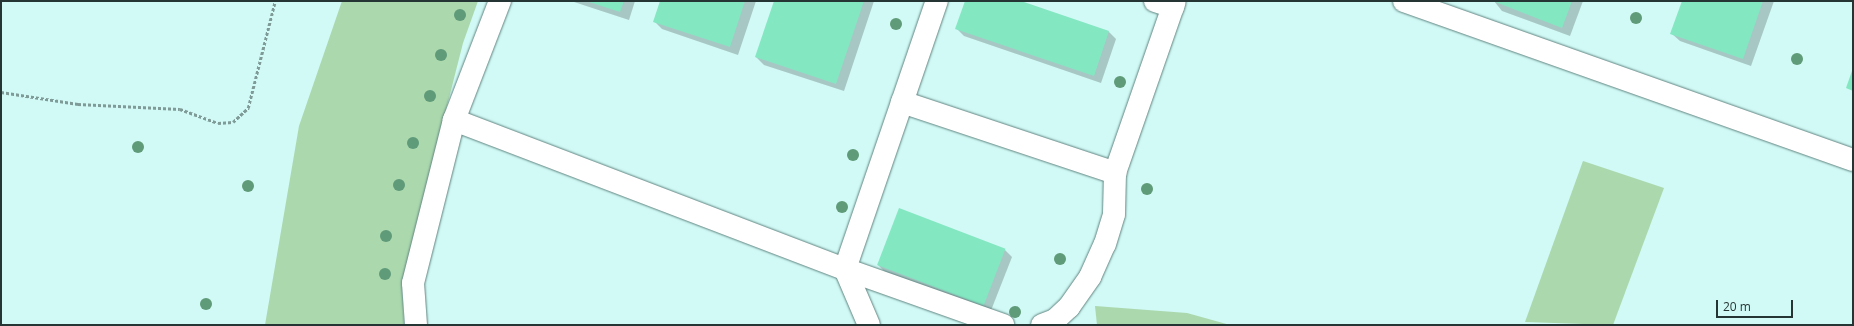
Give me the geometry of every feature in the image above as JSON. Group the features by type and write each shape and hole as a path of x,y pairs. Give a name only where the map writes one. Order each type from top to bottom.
{"lane":[{"path":"416,325 413,283 454,120 500,1"},
{"path":"869,325 845,269 937,1"},
{"path":"1404,1 1853,160"},
{"path":"1042,325 1055,320 1069,307 1090,277 1114,214 1115,173 1168,3"},
{"path":"902,102 1115,173"},
{"path":"454,120 845,269 1003,325"}],"path":[{"path":"1,92 78,104 180,110 218,123 233,122 248,108 275,1"}],"green space":[{"path":"342,1 478,1 463,43 402,283 404,325 265,325 299,126"},
{"path":"1583,161 1664,188 1613,325 1525,322"},
{"path":"1095,306 1187,313 1230,325 1097,325"}],"building":[{"path":"586,1 624,1 620,12"},
{"path":"660,1 745,1 730,47 653,22"},
{"path":"774,1 864,1 836,84 755,57"},
{"path":"965,1 1021,1 1109,31 1094,76 955,29"},
{"path":"1493,1 1572,1 1562,28"},
{"path":"1682,1 1763,1 1743,59 1670,34"},
{"path":"1853,68 1853,91 1846,88"},
{"path":"899,208 1005,249 984,306 877,265"}]}
